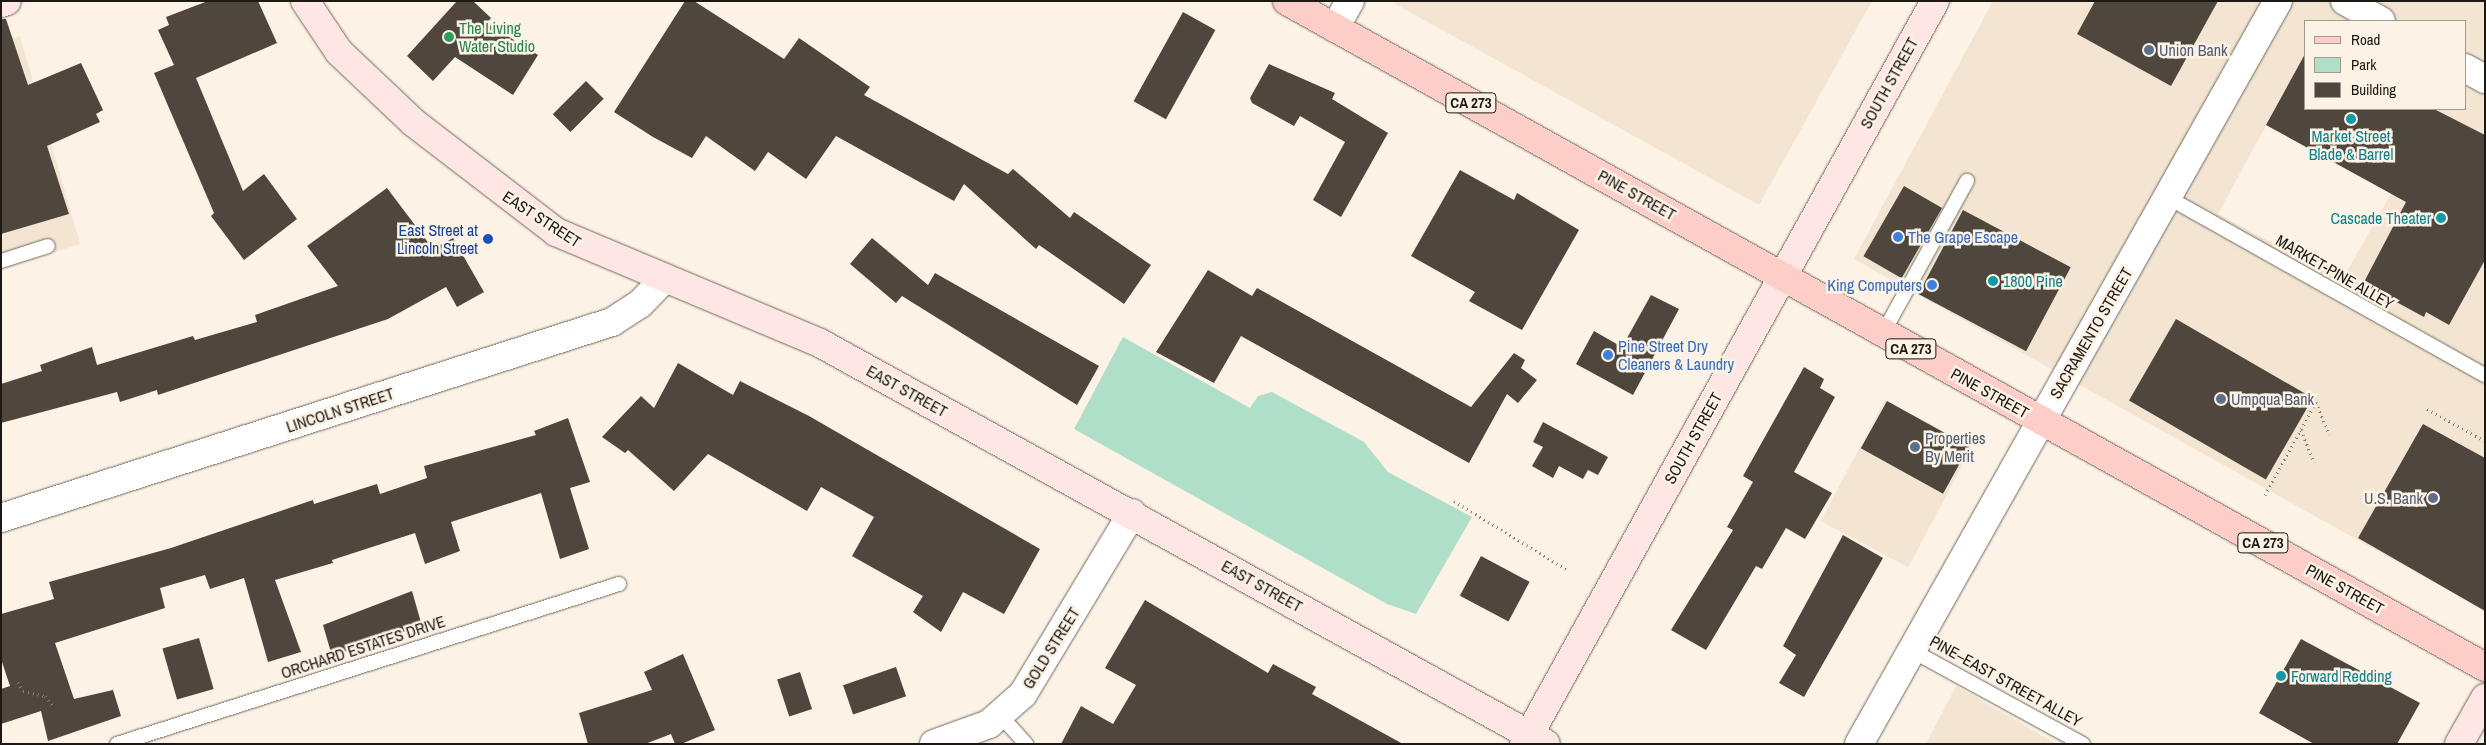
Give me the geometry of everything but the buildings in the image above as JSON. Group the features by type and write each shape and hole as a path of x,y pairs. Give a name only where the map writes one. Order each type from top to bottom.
{"main road":[{"name":"PINE STREET","path":"1286,1 2485,667"}],"street":[{"path":"1,3 7,1"},
{"name":"EAST STREET","path":"305,1 339,52 414,123 492,187 578,244 820,343 1132,513 1533,741"},
{"path":"1335,28 1350,1"},
{"name":"SOUTH STREET","path":"1533,741 1781,276 1935,1"},
{"name":"SACRAMENTO STREET","path":"1859,744 2040,420 2169,198 2278,1"},
{"path":"2345,1 2379,20"},
{"path":"2466,69 2485,79"},
{"name":"LINCOLN STREET","path":"1,518 612,322 640,304 665,278"},
{"name":"GOLD STREET","path":"934,744 977,730 1000,715 1038,675 1132,513"},
{"path":"2458,744 2485,698"}],"lane":[{"path":"1883,333 1967,181"},
{"name":"MARKET-PINE ALLEY","path":"2169,198 2485,375"},
{"path":"1,260 48,246"},
{"name":"ORCHARD ESTATES DRIVE","path":"117,744 619,584"},
{"name":"PINE–EAST STREET ALLEY","path":"1911,650 2083,744"},
{"path":"1000,715 1026,744"}],"path":[{"path":"2265,495 2316,402 2329,434"},
{"path":"2427,409 2485,441"},
{"path":"2301,429 2314,462"},
{"path":"1454,501 1566,569"},
{"path":"18,682 23,691 45,696 53,706"}],"shaded area":[{"path":"1397,1 1872,1 1759,205 1395,4"},
{"path":"1993,1 2485,1 2485,595 2478,607 1854,259","holes":["2304,20 2466,20 2466,110 2436,110 2438,111 2342,280 2218,214 2304,56"]},
{"path":"20,36 80,244 1,269 1,42"},
{"path":"1885,400 1972,446 1908,567 1821,521"},
{"path":"1956,686 2057,744 1926,744"}],"green space":[{"path":"1123,337 1250,408 1258,396 1272,392 1364,442 1388,472 1472,517 1416,614 1387,604 1074,429"}],"place":[{"name":"The Living Water Studio","path":"449,37"},
{"name":"Union Bank","path":"2149,50"},
{"name":"Market Street Blade & Barrel","path":"2351,119"},
{"name":"Cascade Theater","path":"2441,218"},
{"name":"The Grape Escape","path":"1898,237"},
{"name":"East Street at Lincoln Street","path":"488,239"},
{"name":"1800 Pine","path":"1993,281"},
{"name":"King Computers","path":"1932,285"},
{"name":"Pine Street Dry Cleaners & Laundry","path":"1608,355"},
{"name":"Umpqua Bank","path":"2221,399"},
{"name":"Properties By Merit","path":"1915,447"},
{"name":"U.S. Bank","path":"2433,498"},
{"name":"Forward Redding","path":"2281,676"}]}
